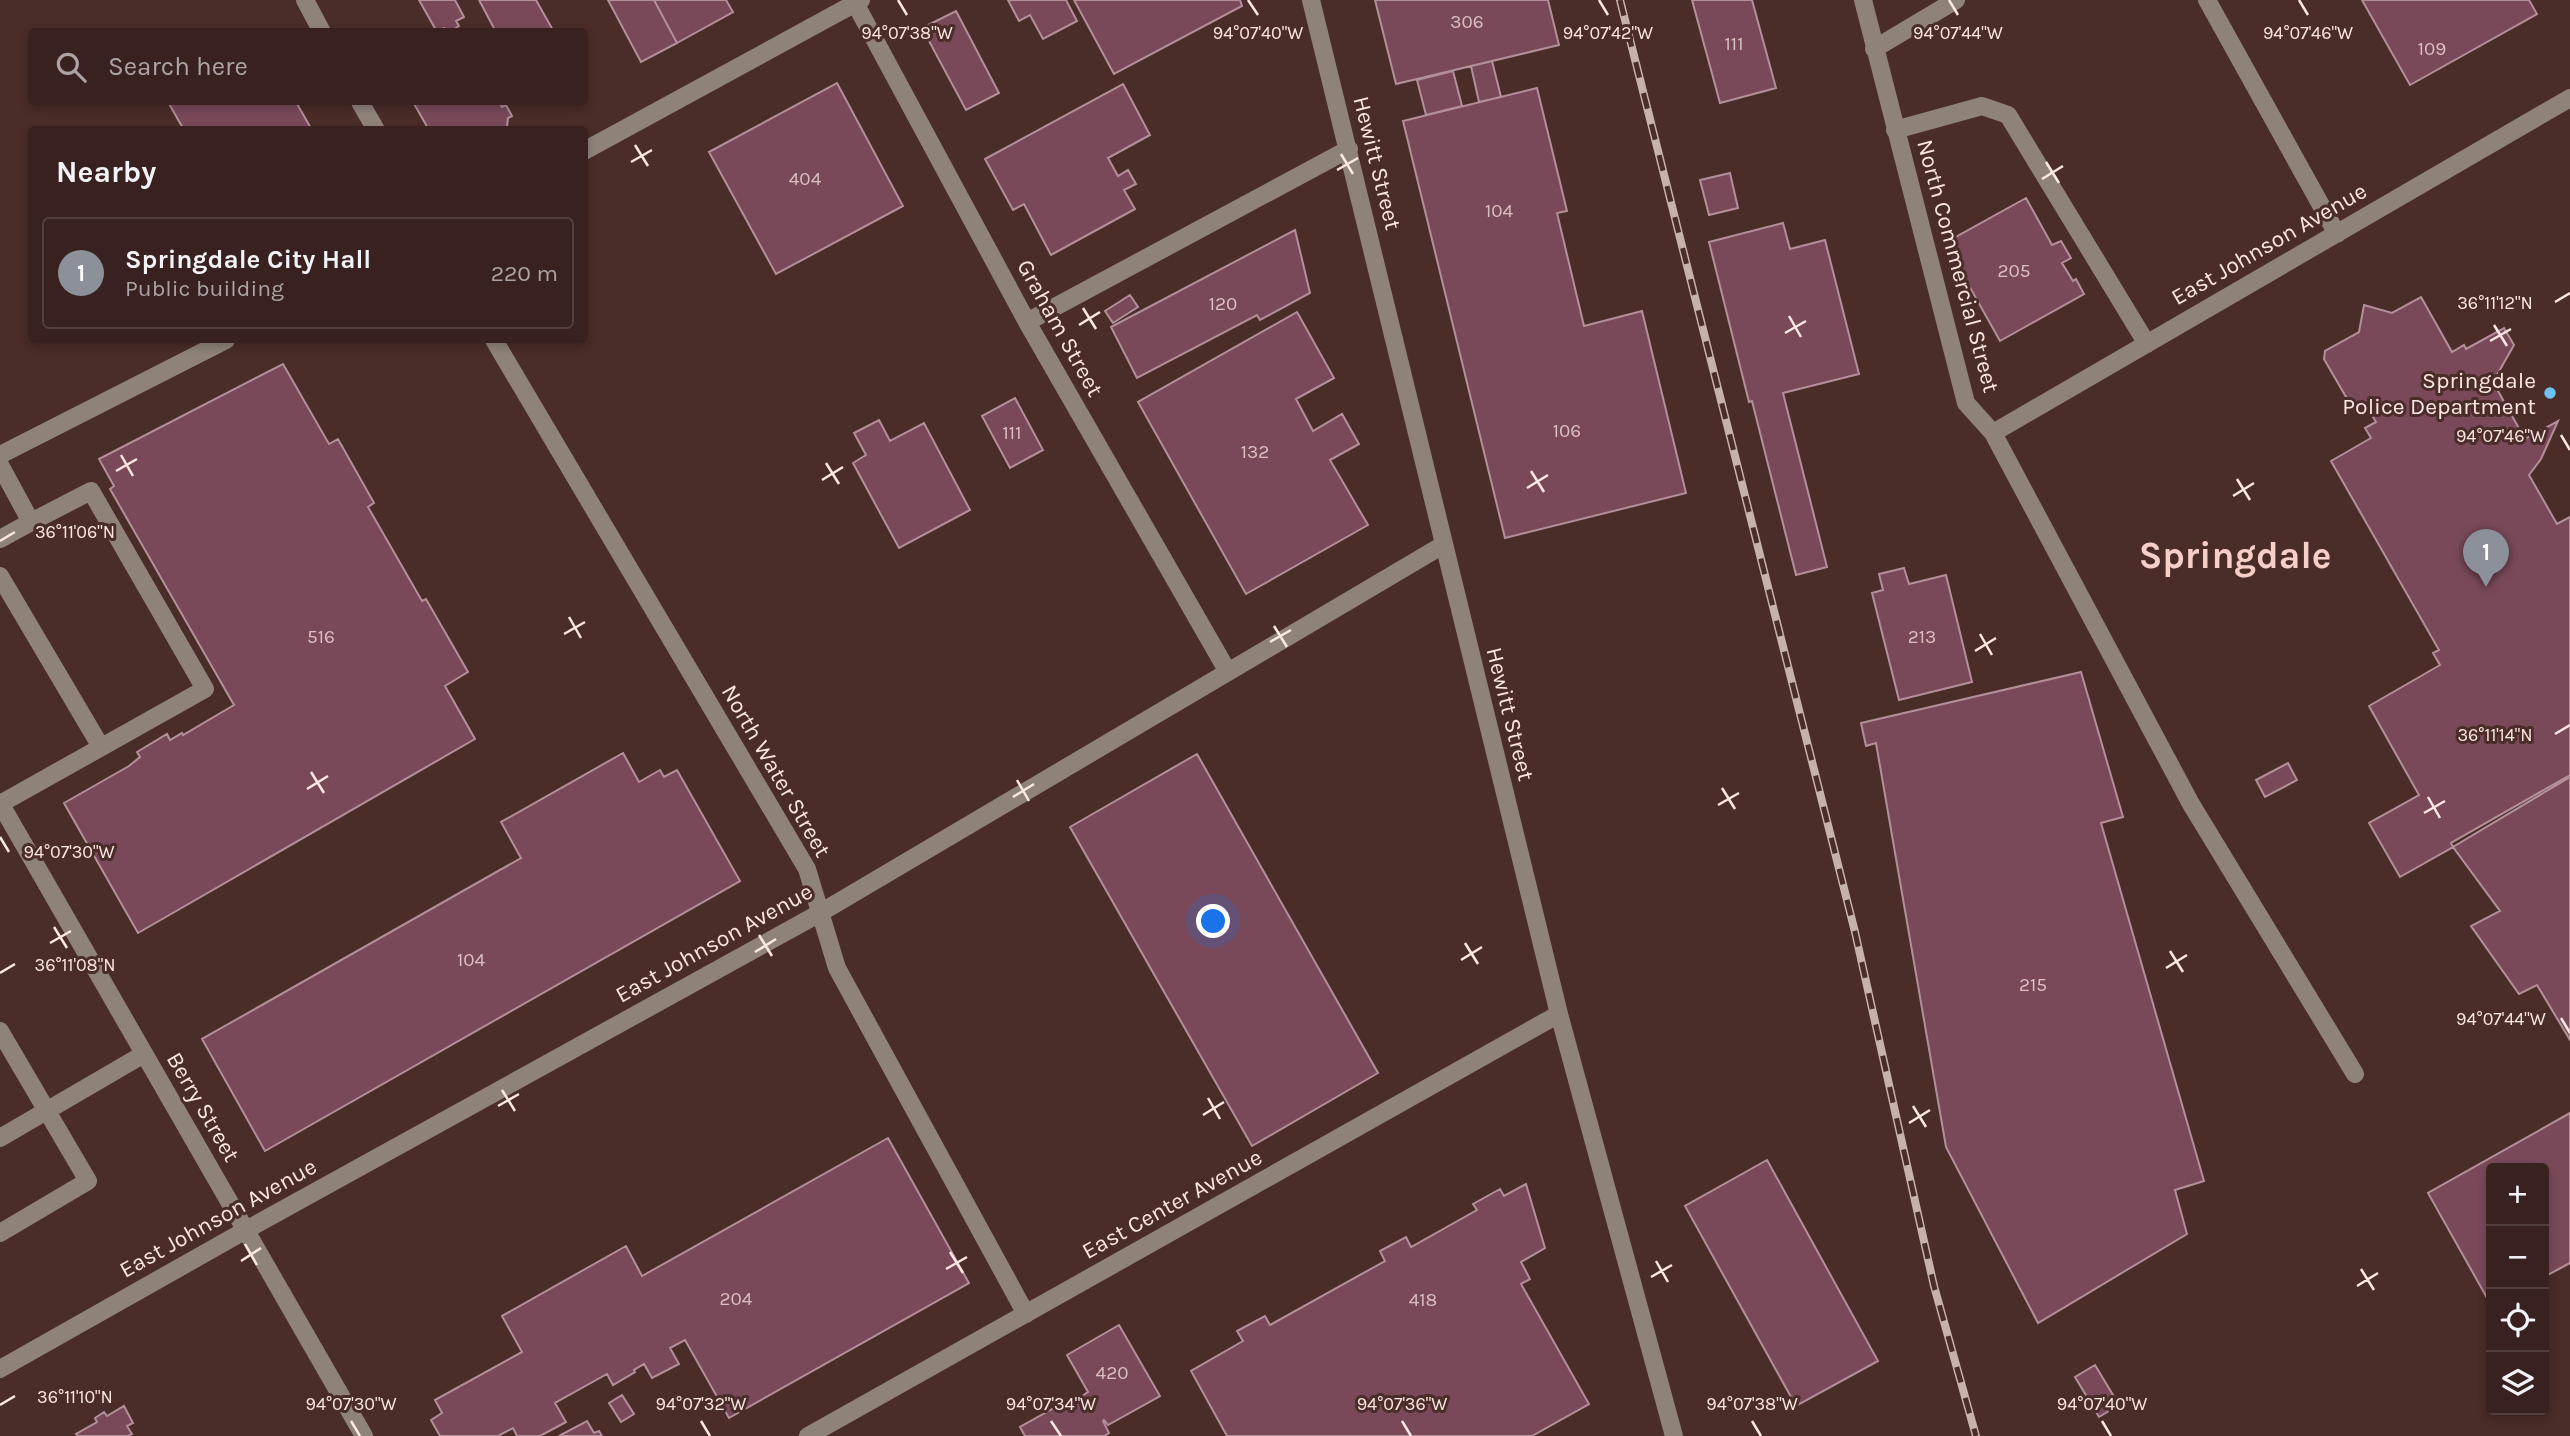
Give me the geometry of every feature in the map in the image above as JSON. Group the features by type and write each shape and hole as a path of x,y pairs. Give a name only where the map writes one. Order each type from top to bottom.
{"street":[{"path":"305,0 320,28"},
{"name":"Hewitt Street","path":"1311,0 1559,1014 1674,1436"},
{"name":"North Commercial Street","path":"1863,0 1966,403 1993,433 2191,804 2355,1074"},
{"path":"1874,49 1956,0"},
{"path":"2207,0 2337,234"},
{"path":"588,148 858,2"},
{"name":"Graham Street","path":"858,2 1027,322 1228,672"},
{"name":"East Johnson Avenue","path":"1993,433 2570,98"},
{"path":"362,105 374,126"},
{"path":"1895,130 1982,106 2008,116 2147,344"},
{"path":"1027,322 1349,149"},
{"path":"0,455 220,343"},
{"name":"North Water Street","path":"496,343 807,869 837,968 1026,1314"},
{"path":"0,465 31,522"},
{"path":"0,539 91,491 205,689 0,804"},
{"name":"East Johnson Avenue","path":"0,1368 820,913 1443,545"},
{"path":"0,576 101,747"},
{"name":"Berry Street","path":"0,804 363,1436"},
{"name":"East Center Avenue","path":"808,1436 1559,1014"},
{"path":"0,1031 88,1181 0,1233"},
{"path":"0,1138 144,1054"}],"building":[{"path":"419,0 455,0 464,17 456,21 459,26 435,28"},
{"path":"479,0 536,0 552,28 494,28"},
{"path":"608,0 654,0 677,43 641,62"},
{"path":"654,0 726,0 733,12 677,43"},
{"path":"1008,0 1066,0 1077,21 1043,39 1030,15 1019,21"},
{"path":"1074,0 1240,0 1242,6 1114,74"},
{"path":"1375,0 1548,0 1559,45 1396,84"},
{"path":"1692,0 1752,0 1776,88 1720,103"},
{"path":"2362,0 2529,0 2537,14 2410,85"},
{"path":"956,11 999,93 966,110 922,28"},
{"path":"1492,61 1501,97 1479,102 1471,66"},
{"path":"1453,71 1462,106 1426,115 1417,80"},
{"path":"837,83 903,206 776,274 709,152"},
{"path":"1123,84 1150,135 1108,158 1118,176 1128,170 1136,184 1124,190 1135,209 1051,255 1024,204 1013,210 985,159"},
{"path":"1537,88 1567,211 1557,213 1584,326 1642,311 1686,493 1505,538 1403,121"},
{"path":"170,105 298,105 310,126 182,126"},
{"path":"415,105 506,105 512,116 508,118 507,126 427,126"},
{"path":"1730,173 1738,208 1709,215 1700,180"},
{"path":"2026,198 2052,245 2061,241 2071,258 2062,263 2073,281 2076,279 2084,294 2000,341 1945,243"},
{"path":"1783,223 1790,249 1825,240 1859,374 1783,393 1827,567 1796,575 1709,242"},
{"path":"1295,230 1310,293 1260,320 1257,315 1137,378 1111,327"},
{"path":"1130,295 1138,307 1113,323 1105,311"},
{"path":"2421,297 2452,352 2464,345 2466,349 2504,328 2514,345 2493,382 2525,439 2558,421 2541,459 2529,475 2557,524 2570,517 2570,775 2451,843 2453,847 2400,877 2369,823 2419,795 2369,706 2440,665 2433,653 2439,650 2331,461 2371,438 2365,428 2376,422 2364,402 2353,409 2324,359 2325,351 2359,332 2364,305 2392,313"},
{"path":"1297,312 1334,378 1296,399 1313,431 1342,414 1359,444 1330,460 1368,525 1246,594 1138,402"},
{"path":"283,364 329,444 338,439 374,503 368,507 422,601 426,599 468,672 445,686 475,739 138,933 64,803 129,766 140,757 137,752 167,734 170,740 182,733 183,735 234,705 110,489 114,486 99,459"},
{"path":"1015,398 1043,450 1010,468 982,416"},
{"path":"879,420 890,441 924,423 970,510 899,548 853,463 866,455 854,433"},
{"path":"1904,568 1909,584 1946,575 1972,682 1899,700 1872,593 1883,590 1879,574"},
{"path":"2081,672 2123,817 2101,823 2204,1181 2175,1190 2187,1234 2038,1323 1946,1147 1876,743 1866,746 1861,723"},
{"path":"623,753 639,782 660,770 664,777 677,770 740,881 265,1151 202,1039 521,858 501,822"},
{"path":"1197,754 1378,1073 1252,1146 1070,827"},
{"path":"2288,763 2297,780 2265,797 2256,780"},
{"path":"2570,777 2570,1040 2537,985 2519,994 2471,926 2500,911 2453,847"},
{"path":"2570,1113 2570,1263 2549,1274 2549,1163 2486,1163 2486,1296 2428,1193"},
{"path":"888,1138 969,1283 729,1418 685,1340 670,1348 679,1364 652,1378 644,1364 613,1385 607,1374 555,1403 566,1422 540,1436 517,1436 513,1428 498,1436 440,1436 431,1420 442,1413 435,1400 522,1352 502,1316 626,1246 642,1276"},
{"path":"1767,1160 1878,1361 1796,1406 1685,1206"},
{"path":"1526,1184 1545,1248 1521,1262 1530,1279 1521,1284 1589,1404 1532,1436 1227,1436 1191,1371 1243,1341 1237,1331 1265,1316 1270,1325 1385,1261 1380,1251 1406,1237 1411,1247 1477,1210 1473,1204 1500,1189 1504,1196"},
{"path":"1119,1325 1160,1396 1108,1425 1104,1420 1109,1433 1104,1436 1025,1436 1020,1427 1077,1395 1079,1398 1088,1392 1067,1355"},
{"path":"2095,1365 2119,1405 2099,1417 2075,1377"},
{"path":"622,1395 634,1414 621,1422 609,1403"},
{"path":"124,1406 133,1423 127,1426 132,1434 76,1434 97,1422 95,1418 104,1412 107,1416"},
{"path":"587,1421 594,1433 599,1431 602,1436 559,1436"}],"railway":[{"path":"1620,0 1855,932 1934,1286 1976,1436"}],"place":[{"name":"Springdale Police Department","path":"2550,393"},
{"name":"Springdale City Hall","path":"2486,587"}],"district":[{"name":"Springdale","path":"2235,555"}]}
